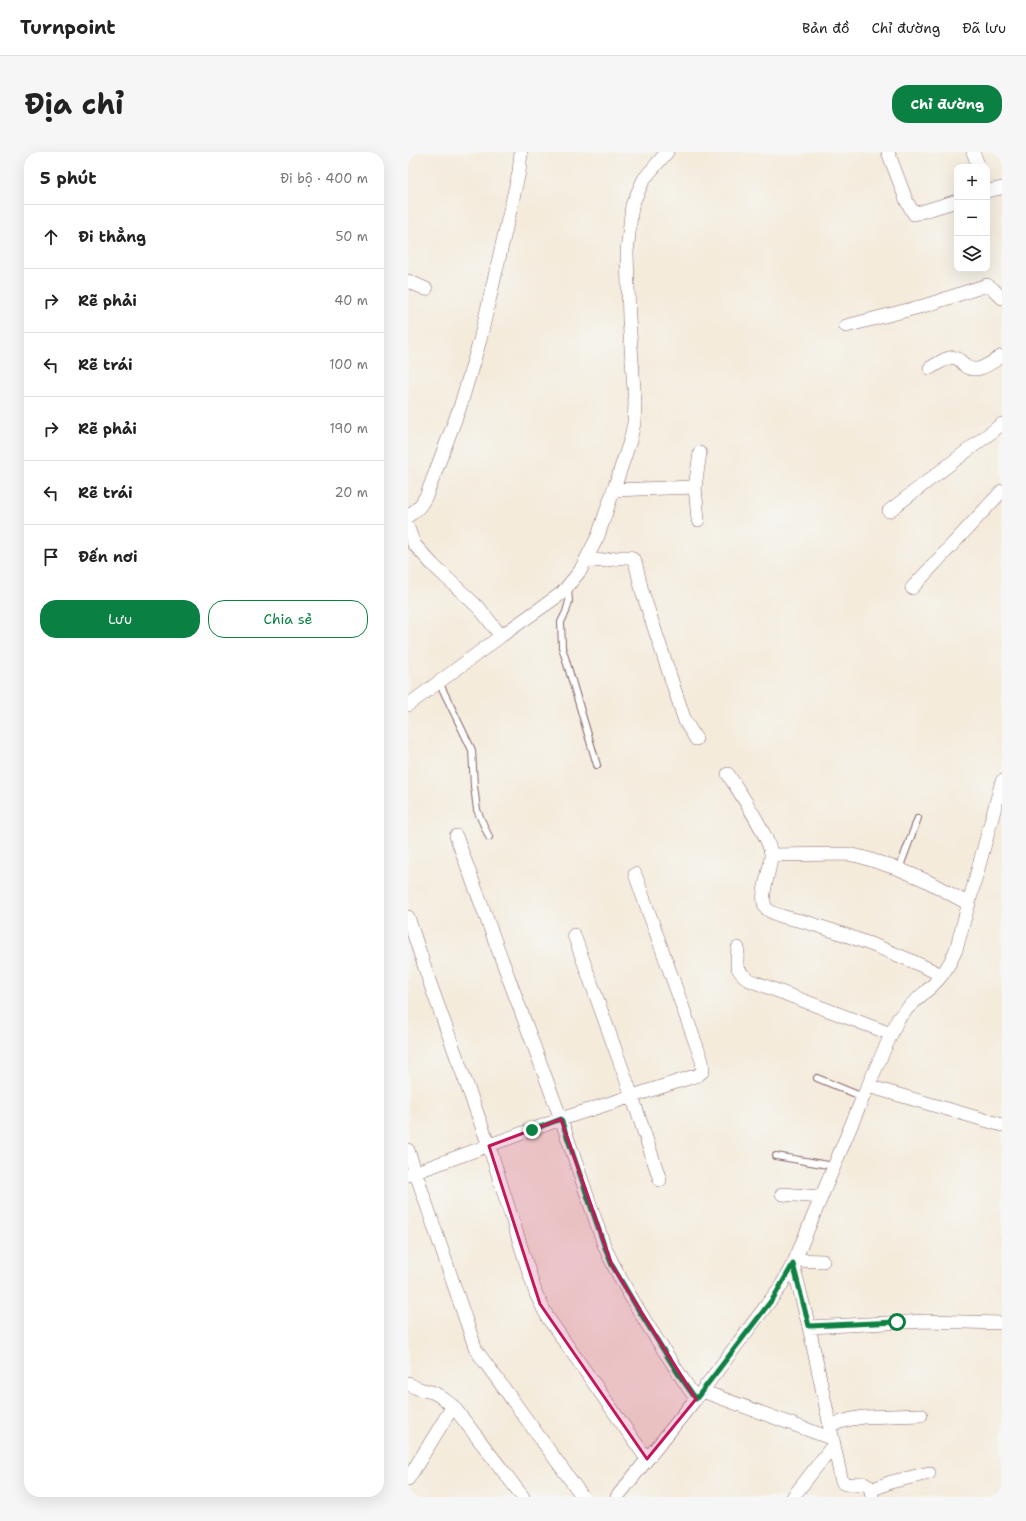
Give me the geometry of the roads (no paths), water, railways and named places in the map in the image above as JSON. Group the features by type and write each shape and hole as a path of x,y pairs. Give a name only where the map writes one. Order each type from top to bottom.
{"street":[{"path":"408,516 422,505 460,407 480,340 519,172 521,152"},
{"path":"408,705 562,593 580,571 598,536 612,490 632,434 634,418 635,403 629,319 627,252 632,205 644,179 667,152"},
{"path":"888,152 907,202 914,214 954,202"},
{"path":"973,152 978,164"},
{"path":"990,189 1002,188"},
{"path":"408,281 426,289"},
{"path":"846,326 927,305 981,286 987,285 1002,298"},
{"path":"930,368 950,357 956,358 966,367 973,370 980,368 1002,356"},
{"path":"889,511 1002,424"},
{"path":"698,520 695,487 700,453"},
{"path":"612,490 695,487"},
{"path":"912,588 1002,491"},
{"path":"408,528 414,544 433,565 480,609 501,636"},
{"path":"586,559 601,561 624,557 630,558 635,562 642,591 685,721 696,739"},
{"path":"728,774 758,823 771,855 764,901 767,909 774,913 813,924 881,948 942,975"},
{"path":"616,1497 699,1395 774,1297 794,1262 891,1034 906,1009 924,994 942,975 956,950 1002,781"},
{"path":"456,836 561,1119 612,1265 673,1365 699,1395 757,1413 833,1441"},
{"path":"771,855 847,854 898,869 927,881 969,904"},
{"path":"412,1174 561,1119 698,1075 703,1071 702,1062 635,874"},
{"path":"408,917 431,986 489,1146 524,1260 540,1304 548,1318 646,1459"},
{"path":"574,935 632,1096 660,1180"},
{"path":"738,948 736,965 739,972 749,980 891,1034"},
{"path":"866,1092 1002,1125"},
{"path":"408,1150 412,1174 476,1350 583,1497"},
{"path":"782,1194 821,1197"},
{"path":"794,1262 823,1262"},
{"path":"794,1262 843,1483 867,1484 872,1493 898,1480 929,1473"},
{"path":"809,1326 926,1321 1002,1324"},
{"path":"408,1383 413,1387 444,1398 453,1406 523,1497"},
{"path":"408,1479 453,1406"},
{"path":"829,1425 864,1417 921,1415"},
{"path":"793,1497 833,1441"}],"lane":[{"path":"567,587 569,600 566,612 561,622 562,647 597,765"},
{"path":"439,682 472,750 477,810 489,837"},
{"path":"898,869 918,818"},
{"path":"817,1078 866,1092"},
{"path":"776,1156 834,1166"}]}
